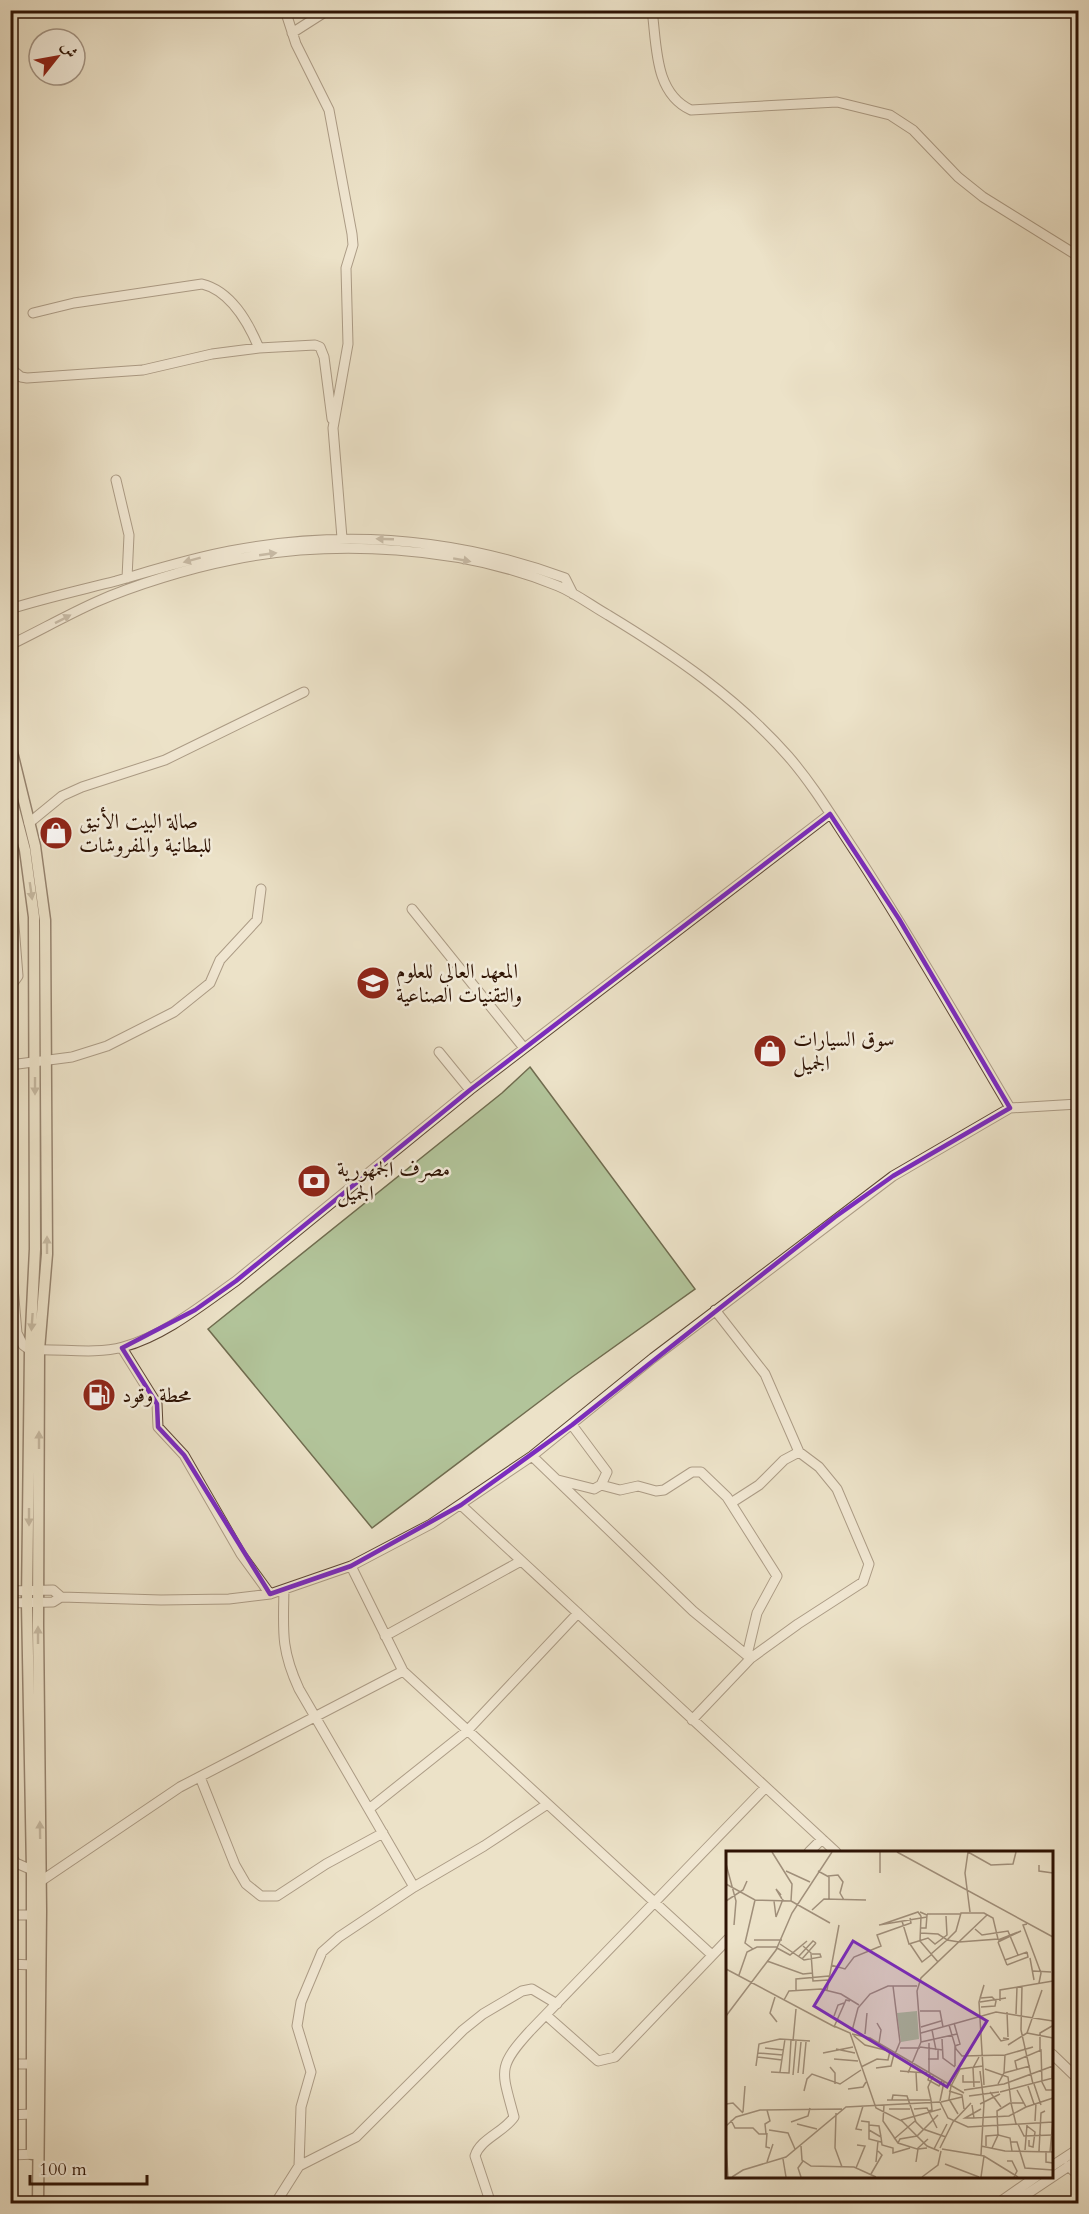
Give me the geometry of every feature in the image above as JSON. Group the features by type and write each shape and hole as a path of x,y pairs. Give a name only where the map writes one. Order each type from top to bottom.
{"main road":[{"path":"10,744 29,823 45,920 41,1060"},
{"path":"10,793 25,850 34,917 47,1254 34,1350 31,2114 38,2204"},
{"path":"31,2204 35,2154 41,1881 33,1603"}],"street":[{"path":"285,10 292,33 329,110 352,234 353,245 346,268 348,344 333,428"},
{"path":"292,33 328,10"},
{"path":"652,10 663,84 680,105 691,110 837,102 890,115 907,125 958,177 983,197 1078,256"},
{"path":"33,313 74,303 202,284 222,291 252,333 259,348"},
{"path":"10,368 21,377 27,378 64,374 97,374 143,370 212,354 259,348 310,345 320,347 324,357 333,428 342,538"},
{"path":"116,480 129,535 127,578"},
{"path":"10,609 127,578 229,555 308,539 342,538 401,540 488,553 565,578 574,596"},
{"path":"10,645 120,592 229,555 305,549 401,552 485,564 560,587 654,643 735,702 789,757 830,814 899,919 1010,1108"},
{"path":"29,823 62,796 82,787 165,760 303,692"},
{"path":"11,1256 13,1305 17,1333 23,1345 34,1350 122,1348 150,1336 195,1310 236,1281 470,1090 830,814"},
{"path":"10,1065 72,1057 107,1047 174,1012 200,993 216,973 220,960 257,920 261,889"},
{"path":"412,909 524,1048"},
{"path":"10,987 18,976 13,913"},
{"path":"440,1052 470,1090"},
{"path":"10,1603 53,1602 61,1597 201,1601 270,1594 351,1566 461,1505 532,1456 715,1310 893,1176 1010,1108 1078,1104"},
{"path":"692,1720 749,1657 863,1582 868,1575 869,1564 837,1489 819,1467 799,1452 765,1374 715,1310"},
{"path":"122,1348 157,1404 158,1427 184,1455 241,1554 270,1594"},
{"path":"556,1479 594,1489 601,1485 607,1472 572,1425"},
{"path":"731,1503 759,1485 784,1460 799,1452"},
{"path":"532,1456 693,1611 749,1657"},
{"path":"601,1485 620,1490 638,1486 656,1491 664,1490 692,1472 701,1472 710,1478 731,1503 777,1576 757,1613 749,1657"},
{"path":"461,1505 835,1851"},
{"path":"385,1636 521,1561"},
{"path":"351,1566 403,1671 546,1805 712,1955"},
{"path":"10,1591 53,1590 61,1597"},
{"path":"284,1590 283,1635 287,1662 316,1718 414,1887"},
{"path":"369,1809 467,1731 578,1613"},
{"path":"41,1881 180,1787 403,1671"},
{"path":"200,1777 235,1865 246,1884 261,1896 277,1896 326,1864 383,1833"},
{"path":"491,2204 475,2156 477,2149 509,2125 514,2117 502,2074 506,2061 546,2015 655,1905 765,1788"},
{"path":"275,2204 299,2166 301,2107 310,2072 297,2026 301,2002 322,1952 339,1937 414,1887 484,1846 546,1805"},
{"path":"811,1851 822,1839"},
{"path":"10,1855 16,1863 32,1870"},
{"path":"10,1915 32,1915"},
{"path":"546,2015 598,2061 608,2061 615,2057 726,1941"},
{"path":"10,1964 32,1965"},
{"path":"299,2166 356,2137 463,2030 483,2014 522,1991 532,1989 557,2004"},
{"path":"1053,2055 1078,2079"},
{"path":"10,2064 32,2064"},
{"path":"10,2115 31,2114"},
{"path":"10,2150 22,2149 32,2140"},
{"path":"1053,2165 1078,2149"},
{"path":"10,2156 35,2154"},
{"path":"1053,2176 1078,2160"},
{"path":"1068,2166 1078,2175"},
{"path":"997,2204 1034,2178"},
{"path":"1012,2204 1050,2178"}],"highlighted area":[{"path":"830,814 899,919 1010,1108 893,1176 835,1217 572,1425 461,1505 351,1566 270,1594 184,1455 158,1427 157,1404 122,1348 195,1310 236,1281 470,1090"}],"green space":[{"path":"530,1067 695,1289 572,1377 372,1528 208,1329 502,1093"}],"place":[{"name":"صالة البيت الأنيق للبطانية والمفروشات","path":"56,833"},
{"name":"المعهد العالي للعلوم والتقنيات الصناعية","path":"373,983"},
{"name":"سوق السيارات الجميل","path":"770,1051"},
{"name":"مصرف الجمهورية الجميل","path":"314,1181"},
{"name":"محطة وقود","path":"99,1395"}]}
